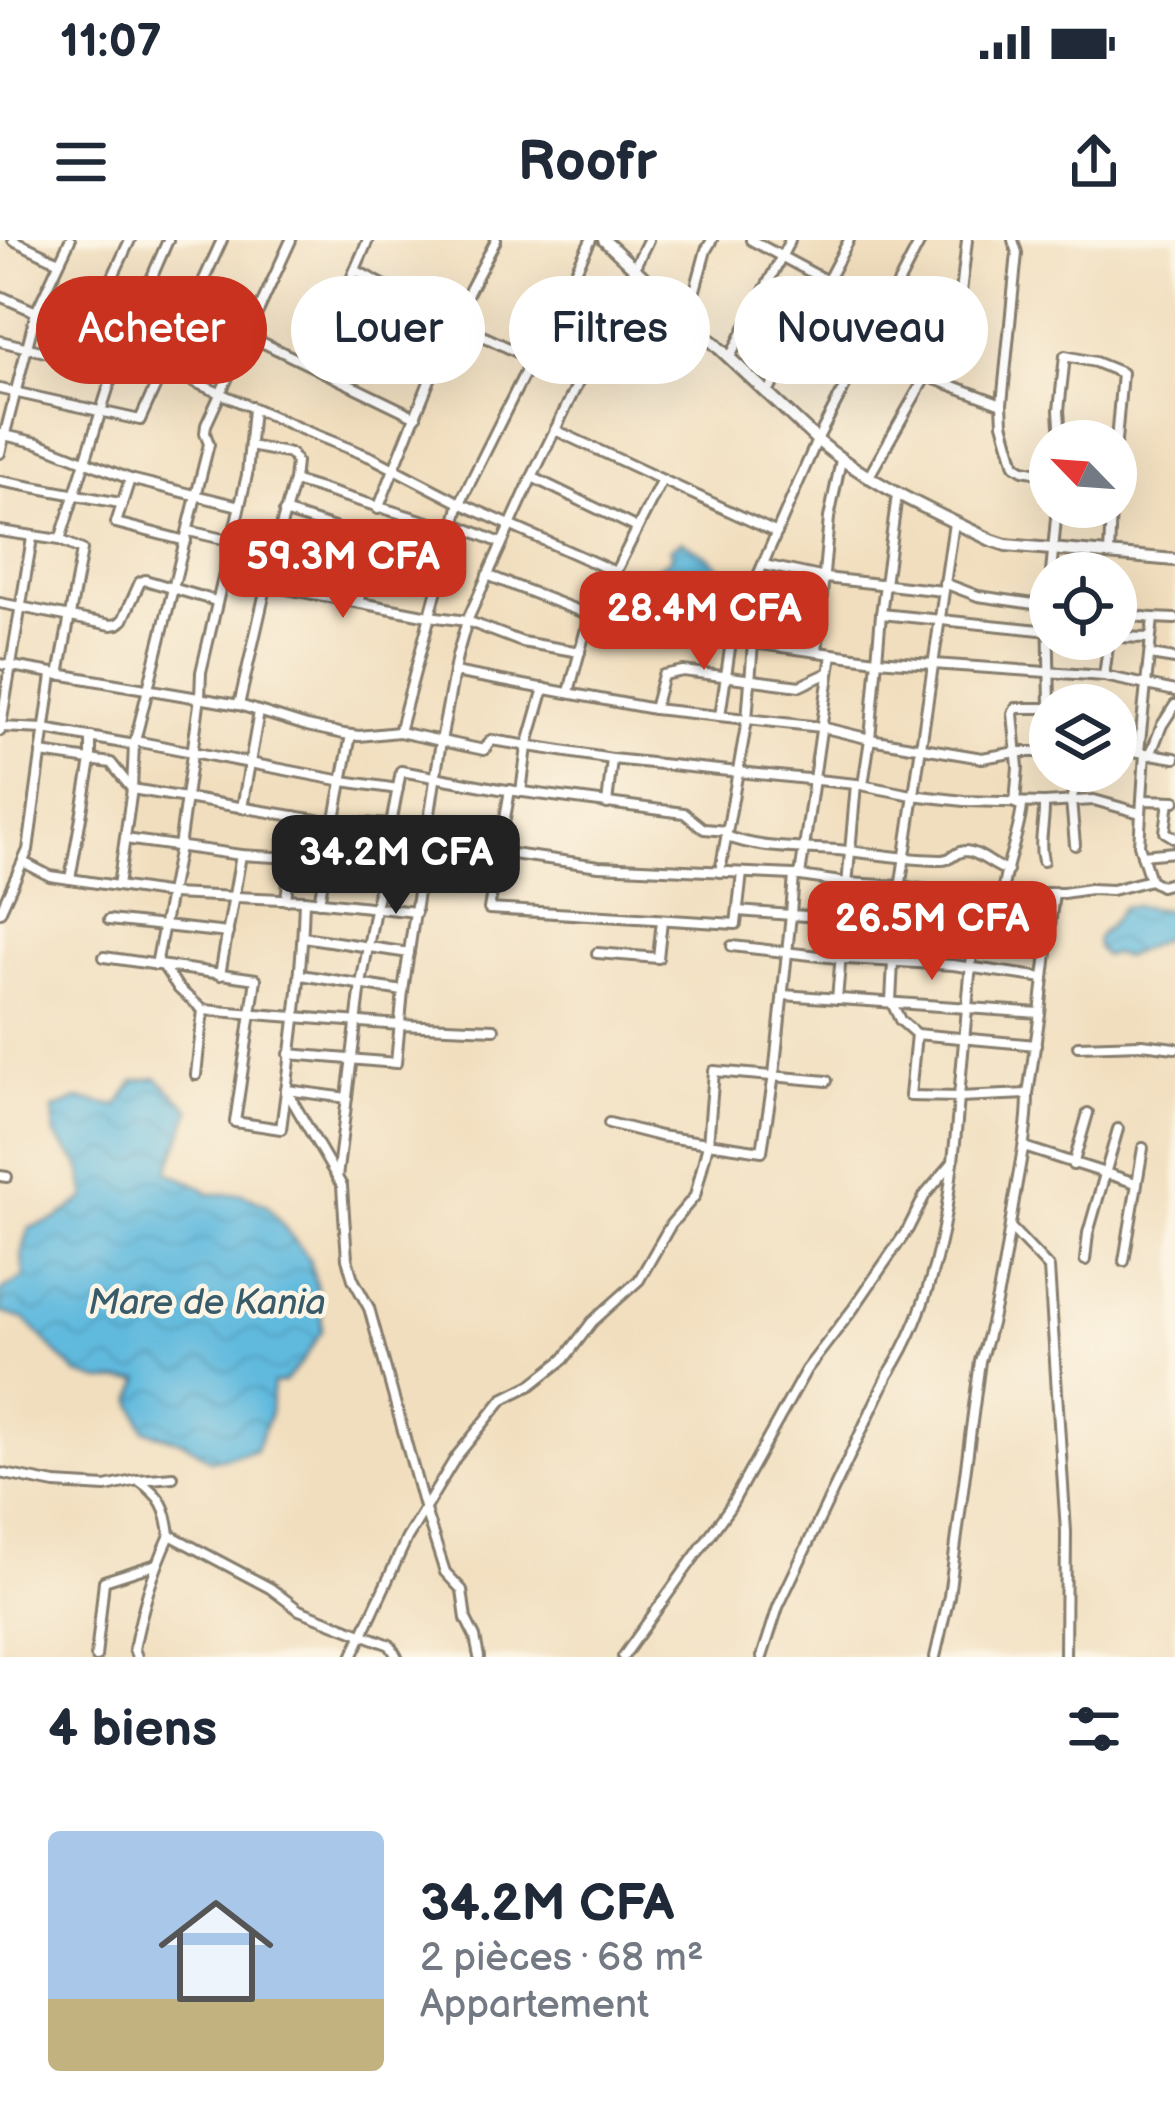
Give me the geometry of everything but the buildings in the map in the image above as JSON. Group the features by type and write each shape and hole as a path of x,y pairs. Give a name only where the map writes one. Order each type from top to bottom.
{"street":[{"path":"13,240 59,262"},
{"path":"53,276 70,240"},
{"path":"113,276 130,240"},
{"path":"152,276 168,240"},
{"path":"205,276 222,240"},
{"path":"267,291 291,240"},
{"path":"352,276 368,240"},
{"path":"478,276 496,240"},
{"path":"573,276 591,240"},
{"path":"604,240 643,276"},
{"path":"630,276 648,240"},
{"path":"699,276 712,240"},
{"path":"751,240 817,276"},
{"path":"730,357 790,240"},
{"path":"830,276 848,240"},
{"path":"901,276 921,240"},
{"path":"963,276 967,240"},
{"path":"1013,240 1016,253 1003,423 1015,465 1029,471"},
{"path":"355,270 366,276"},
{"path":"0,296 36,312 0,453"},
{"path":"710,339 817,440 897,495 1006,544 1076,552"},
{"path":"0,341 36,349"},
{"path":"1060,420 1065,356 1121,373 1118,420"},
{"path":"60,541 109,384"},
{"path":"0,389 140,420 156,384"},
{"path":"199,384 373,458 614,572"},
{"path":"118,886 135,743 209,444 206,425 224,384"},
{"path":"350,384 416,417"},
{"path":"378,508 429,384"},
{"path":"399,732 452,526 520,384"},
{"path":"289,1054 397,1063 403,991 441,741 467,621 578,384"},
{"path":"767,395 773,384"},
{"path":"720,716 733,635 845,384"},
{"path":"868,478 921,384"},
{"path":"948,384 1002,404"},
{"path":"253,408 239,506 200,672 160,966 203,1010 494,1028"},
{"path":"555,430 777,533"},
{"path":"2,434 130,479 239,506"},
{"path":"239,705 296,462 291,454 250,446"},
{"path":"818,652 829,518 841,460"},
{"path":"532,477 637,527"},
{"path":"130,479 116,523 275,547 367,573 358,602"},
{"path":"569,692 592,616 662,480"},
{"path":"0,481 120,503"},
{"path":"294,481 501,543"},
{"path":"837,1000 849,851 870,739 880,614 897,495"},
{"path":"284,512 378,542"},
{"path":"954,523 895,922 891,1000 900,1020 916,1034 1036,1045"},
{"path":"1054,550 1056,528"},
{"path":"0,532 60,541 82,551 44,729 28,850 0,912"},
{"path":"32,537 5,665 0,729 44,729 192,751 398,789"},
{"path":"1137,557 1175,560"},
{"path":"764,566 884,586 944,587 1029,603"},
{"path":"487,575 592,616"},
{"path":"0,603 118,624 140,581 216,601"},
{"path":"266,585 467,621 521,641 580,652"},
{"path":"880,614 1029,629"},
{"path":"1137,618 1175,619"},
{"path":"1150,880 1139,845 1153,618"},
{"path":"733,635 753,643 876,660 1104,676 1175,692"},
{"path":"1137,638 1150,638"},
{"path":"721,872 747,720 753,643"},
{"path":"609,1124 762,1151 791,915 832,654"},
{"path":"1150,655 1175,659"},
{"path":"1050,660 1050,684"},
{"path":"1104,676 1108,660"},
{"path":"5,665 200,697 351,735 399,732 484,750 491,740 964,801 1106,802 1140,813"},
{"path":"654,709 662,675 683,671 800,686 828,673"},
{"path":"454,672 654,709 821,727 982,758 1029,752"},
{"path":"544,688 497,852 489,909 736,924 742,873"},
{"path":"1144,754 1175,705"},
{"path":"1016,803 1014,710 1029,708"},
{"path":"242,808 259,712"},
{"path":"319,902 351,735"},
{"path":"70,879 91,737"},
{"path":"1137,752 1175,758"},
{"path":"40,753 111,764 132,789 185,800 392,825 497,852 599,866 797,876 977,897 1112,890 1150,880 1161,886 1175,883"},
{"path":"608,804 611,759"},
{"path":"337,1178 361,984 401,770 684,813 704,830 732,839 904,858 951,860 959,851 973,852 1007,871"},
{"path":"1073,792 1075,845"},
{"path":"1143,800 1172,801 1165,832 1175,838"},
{"path":"1002,895 1022,811 1016,803"},
{"path":"1043,861 1044,803"},
{"path":"286,900 295,816"},
{"path":"125,838 241,855 328,856 423,869"},
{"path":"1142,855 1175,851"},
{"path":"220,975 241,855"},
{"path":"23,862 50,876 171,894 304,900 416,912"},
{"path":"935,1657 949,1595 980,1361 990,1331 1028,1126 1054,892"},
{"path":"762,1657 778,1607 888,1376 906,1348 935,1259 954,1161 977,897"},
{"path":"104,956 256,979 235,1122 281,1129 301,975 304,900"},
{"path":"738,911 956,926 1047,940"},
{"path":"109,920 228,933"},
{"path":"597,953 658,958 662,920"},
{"path":"303,937 409,953"},
{"path":"731,946 1044,978"},
{"path":"301,975 403,991"},
{"path":"783,995 1040,1013"},
{"path":"196,1076 203,1010"},
{"path":"916,1034 910,1096 1028,1094"},
{"path":"1078,1046 1175,1048"},
{"path":"352,1657 424,1507 457,1457 503,1400 564,1359 592,1322 639,1280 671,1223 695,1196 708,1144 714,1071 827,1082"},
{"path":"286,1090 347,1098"},
{"path":"286,1090 342,1186 352,1279 369,1308 424,1507 445,1572 462,1590 479,1657"},
{"path":"1073,1165 1088,1113"},
{"path":"1084,1260 1118,1129"},
{"path":"1024,1147 1136,1183"},
{"path":"1124,1261 1143,1148"},
{"path":"623,1657 730,1507 806,1370 854,1309 926,1195 954,1161"},
{"path":"1011,1228 1049,1268 1066,1532 1065,1657"},
{"path":"0,1473 106,1487 173,1478"},
{"path":"137,1657 134,1649 144,1598 170,1535 164,1503 138,1480"},
{"path":"170,1535 270,1588 299,1610 390,1646 397,1657"},
{"path":"96,1657 104,1581 157,1564"}],"water":[{"path":"682,541 722,570 708,586 711,596 705,595 701,608 671,610 660,617 648,613 636,597 640,581 672,557 670,549"},
{"path":"1122,907 1171,911 1175,934 1124,957 1104,956 1098,937"},
{"name":"Mare de Kania","path":"157,1078 191,1110 168,1171 209,1194 243,1194 267,1205 309,1259 321,1302 322,1331 284,1382 273,1384 270,1414 255,1451 210,1460 184,1442 144,1430 133,1401 140,1380 101,1381 77,1374 24,1319 0,1312 1,1291 24,1277 22,1255 29,1228 54,1220 86,1198 80,1166 55,1135 53,1109 78,1099 118,1106 134,1081"}]}
